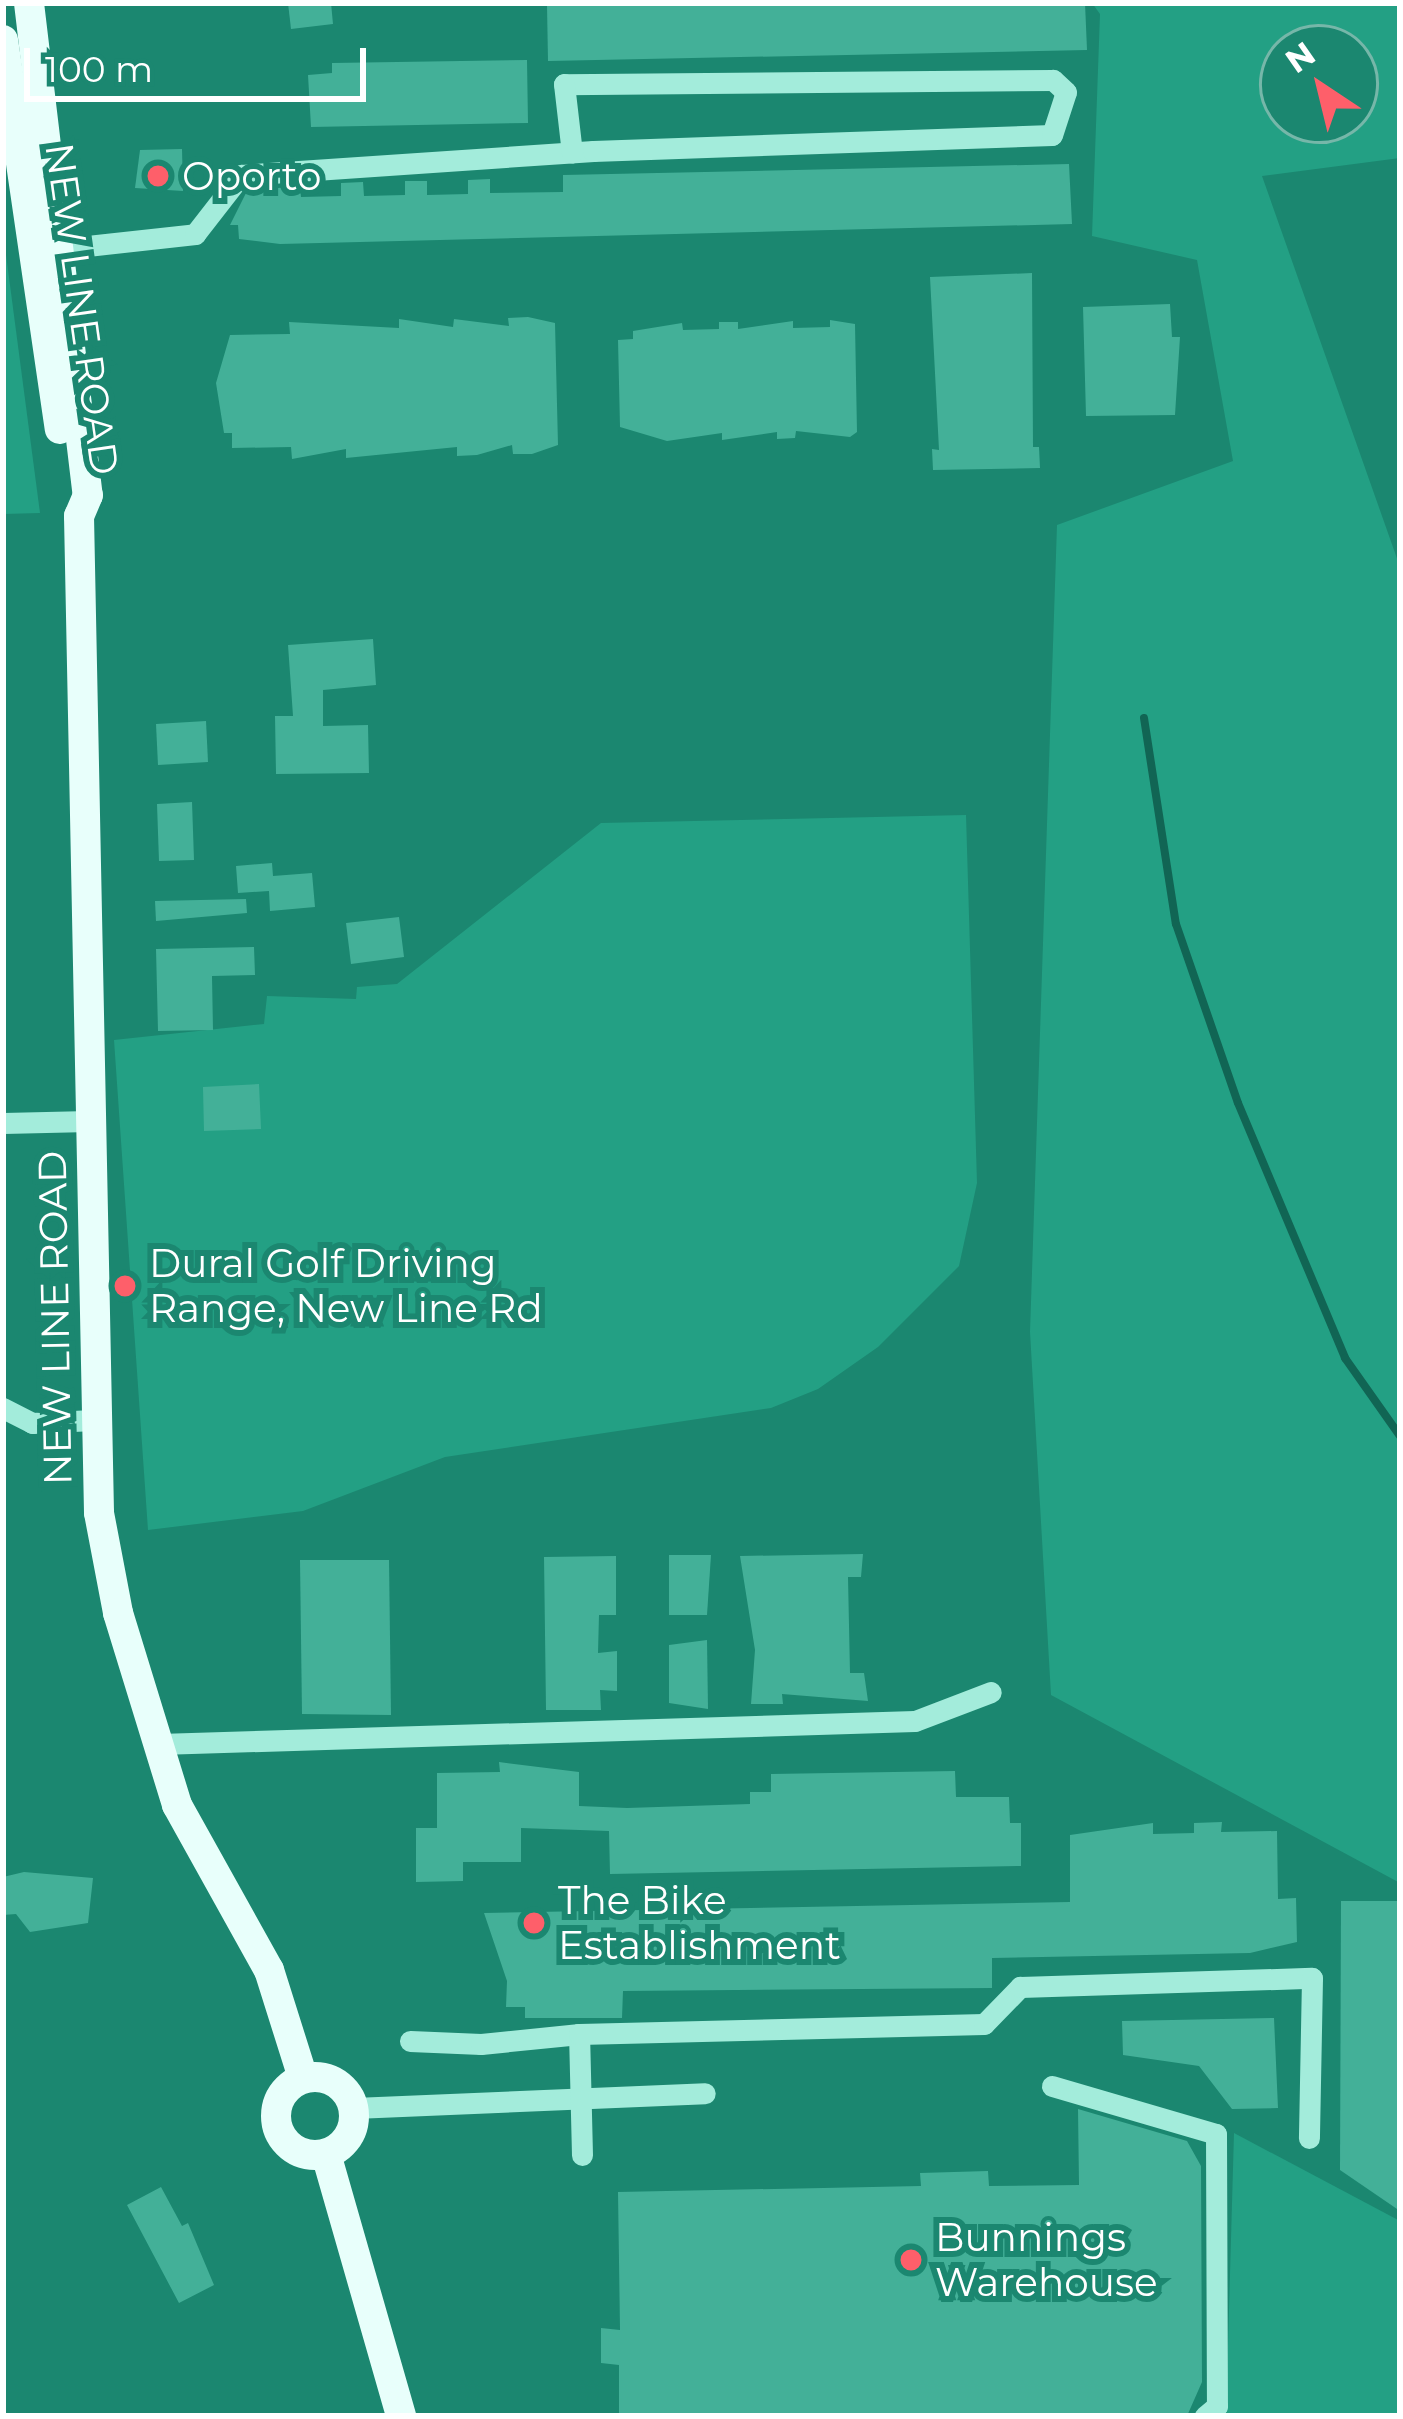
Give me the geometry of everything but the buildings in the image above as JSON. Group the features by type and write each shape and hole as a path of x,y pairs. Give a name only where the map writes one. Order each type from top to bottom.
{"main road":[{"name":"NEW LINE ROAD","path":"28,3 88,495 80,515 93,1420 106,1557 158,1744 190,1837 269,1970 304,2078"},
{"name":"NEW LINE ROAD","path":"3,40 69,499 80,515"},
{"path":"304,2078 340,2085 354,2108 346,2141 326,2154 299,2152 280,2133 277,2107 304,2078"},
{"path":"326,2154 401,2416"}],"lane":[{"path":"59,249 195,234 241,175 572,152 1052,135 1066,92 1053,80 564,85 572,152"},
{"path":"3,1124 88,1121"},
{"path":"3,1408 32,1423 93,1420"},
{"path":"158,1744 915,1721 991,1692"},
{"path":"410,2041 495,2043 579,2034 984,2024 1020,1988 1312,1978 1310,2138"},
{"path":"486,2021 495,2043"},
{"path":"579,2034 577,2101 582,2155"},
{"path":"1052,2086 1216,2134 1217,2406 1205,2416"},
{"path":"354,2108 705,2093"}],"green space":[{"path":"1092,3 1400,3 1400,158 1262,176 1400,567 1400,1883 1051,1695 1030,1332 1057,525 1233,461 1197,260 1092,236 1100,14"},
{"path":"3,232 40,513 3,514"},
{"path":"966,815 977,1183 959,1266 878,1347 818,1389 771,1408 445,1457 303,1511 148,1530 114,1040 264,1024 267,996 356,999 357,987 397,984 601,823"},
{"path":"1234,2133 1400,2221 1400,2416 1226,2416"}],"waterway":[{"path":"1144,718 1176,924 1238,1103 1345,1358 1400,1436"}],"place":[{"name":"Oporto","path":"158,176"},
{"name":"Dural Golf Driving Range, New Line Rd","path":"125,1286"},
{"name":"The Bike Establishment","path":"534,1923"},
{"name":"Bunnings Warehouse","path":"911,2260"}]}
